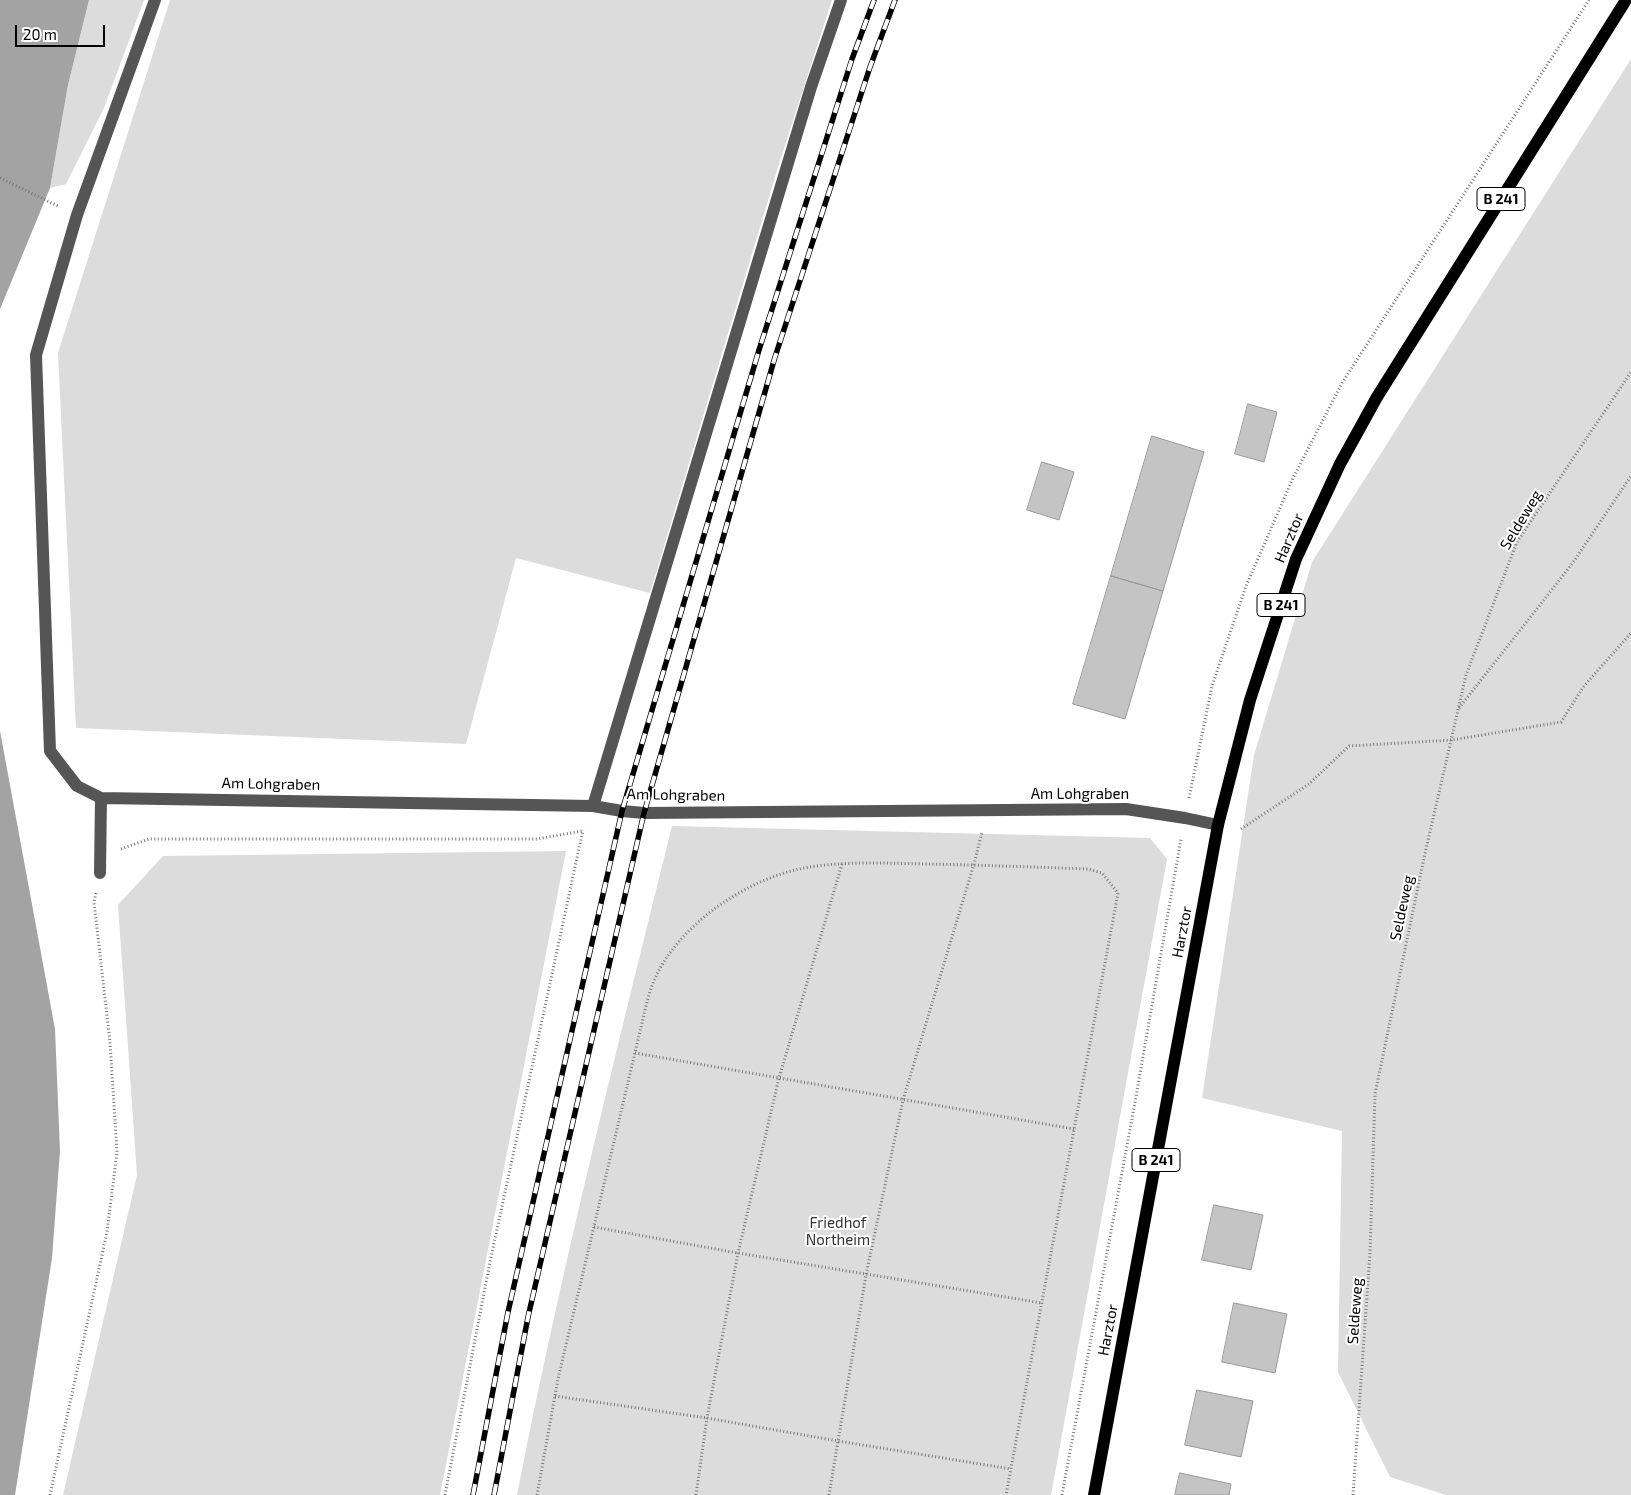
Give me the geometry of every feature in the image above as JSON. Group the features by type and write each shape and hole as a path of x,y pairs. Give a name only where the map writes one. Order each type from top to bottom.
{"main road":[{"name":"Harztor","path":"1094,1495 1218,825 1250,700 1296,559 1340,464 1377,397 1626,0"}],"street":[{"path":"100,873 101,798 77,786 50,751 36,355 77,215 155,0"},
{"path":"593,806 811,87 841,0"},
{"name":"Am Lohgraben","path":"101,798 593,806 644,813 1126,809 1218,825"}],"path":[{"path":"1342,383 1589,0"},
{"path":"0,178 50,202"},
{"name":"Seldeweg","path":"1354,1495 1370,1254 1375,1094 1424,858 1466,675 1517,542 1631,372"},
{"path":"1459,709 1572,564 1631,476"},
{"path":"1218,825 1240,830 1309,784 1349,746 1452,740 1561,722 1584,686 1631,633"},
{"path":"445,1495 490,1262 582,831 593,806"},
{"path":"829,1495 866,1274 903,1100 974,864 988,810"},
{"path":"50,1495 108,1232 117,1152 110,1042 94,902 100,873 121,850 149,838 537,839 582,831"},
{"path":"696,1495 707,1418 738,1254 779,1078 842,864"},
{"path":"537,1495 555,1396 642,1023 653,982 673,948 704,916 738,893 766,880 804,868 842,864 974,864 1088,869 1102,872 1118,893 1006,1495"},
{"path":"635,1054 1074,1129"},
{"path":"594,1227 738,1254 1042,1304"},
{"path":"555,1396 707,1418 1011,1469"}],"green space":[{"path":"89,0 144,0 104,108 66,184 50,188 68,85"},
{"path":"170,0 832,0 779,164 650,593 516,558 466,744 76,728 58,353"},
{"path":"1631,59 1631,1495 1446,1495 1390,1477 1338,1372 1342,1131 1202,1098 1254,755 1312,562"},
{"name":"Friedhof Northeim","path":"672,826 1150,838 1167,859 1051,1495 517,1495 571,1243"},
{"path":"566,851 440,1495 63,1495 137,1175 118,905 163,856"}],"shaded area":[{"path":"0,0 89,0 68,85 50,188 0,309"},
{"path":"0,731 55,1029 60,1151 52,1258 15,1495 0,1495"}],"building":[{"path":"1248,404 1277,412 1264,462 1235,454"},
{"path":"1152,436 1204,452 1163,591 1111,576"},
{"path":"1042,462 1074,472 1059,520 1027,510"},
{"path":"1111,576 1163,591 1125,719 1073,704"},
{"path":"1214,1205 1263,1215 1251,1270 1202,1260"},
{"path":"1234,1303 1287,1314 1275,1373 1222,1362"},
{"path":"1197,1390 1253,1401 1241,1457 1185,1445"},
{"path":"1180,1473 1231,1484 1229,1495 1175,1495"}],"railway":[{"path":"473,1495 508,1312 622,811 759,350 852,59 874,0"},
{"path":"494,1495 528,1317 644,813 775,357 870,67 895,0"}]}
